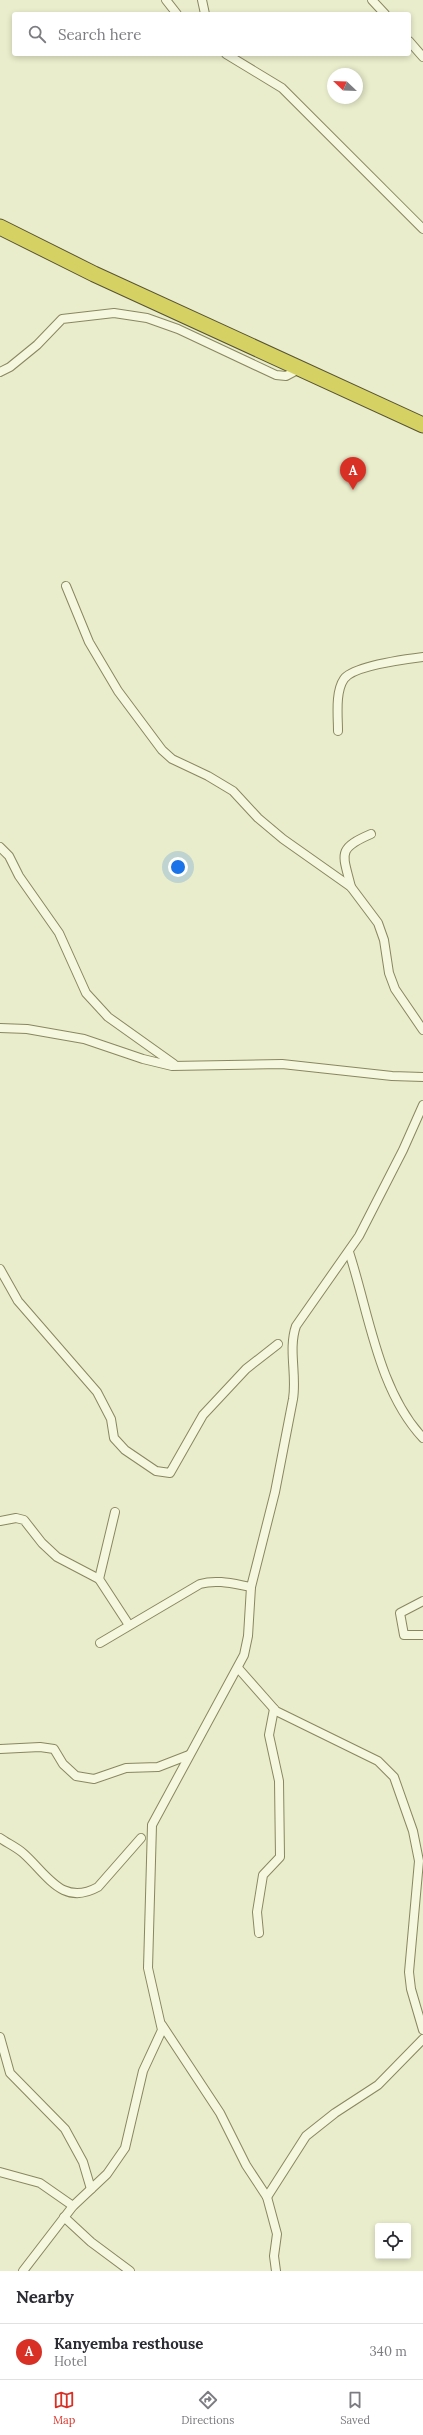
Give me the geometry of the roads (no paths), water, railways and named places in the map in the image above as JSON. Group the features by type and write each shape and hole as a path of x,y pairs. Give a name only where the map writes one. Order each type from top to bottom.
{"highway":[{"path":"0,227 94,274 423,425"}],"street":[{"path":"166,0 175,12"},
{"path":"202,0 205,12"},
{"path":"372,0 383,12"},
{"path":"411,42 423,57"},
{"path":"229,56 282,88 423,229"},
{"path":"0,372 10,367 37,345 62,319 114,313 142,317 178,329 276,375 286,376 301,368"},
{"path":"66,586 90,642 118,691 162,750 172,759 208,776 233,791 258,818 283,839 351,887 378,923 383,935 389,973 395,990 423,1030"},
{"path":"338,731 339,698 341,685 346,676 351,672 366,668 423,657"},
{"path":"351,887 345,863 346,850 352,843 371,834"},
{"path":"0,847 9,856 19,876 59,933 86,993 108,1017 169,1062 179,1066"},
{"path":"0,1028 27,1030 84,1039 142,1059 179,1066 282,1064 392,1076 423,1077"},
{"path":"276,2271 274,2256 276,2234 268,2196 246,2165 220,2113 162,2025 148,1968 152,1904 151,1834 154,1817 238,1668 248,1636 252,1587 275,1492 293,1399 295,1385 293,1358 294,1330 298,1322 349,1252 382,1192 423,1105"},
{"path":"349,1252 384,1372 406,1418 423,1438"},
{"path":"0,1269 18,1301 97,1392 111,1419 114,1438 125,1450 156,1471 170,1473 202,1415 246,1369 278,1344"},
{"path":"99,1579 115,1512"},
{"path":"0,1521 16,1518 24,1520 42,1543 57,1557 99,1579 129,1625"},
{"path":"100,1643 200,1584 222,1582 252,1587"},
{"path":"423,1601 400,1613 404,1634 423,1635"},
{"path":"238,1668 274,1709 378,1761 394,1777 411,1824 419,1860 409,1972 411,1989 423,2030"},
{"path":"259,1933 257,1912 263,1875 280,1857 278,1781 268,1736 274,1709"},
{"path":"0,1749 40,1747 54,1750 63,1764 76,1776 94,1779 126,1768 158,1767 189,1755"},
{"path":"0,1838 24,1854 54,1886 78,1894 89,1892 98,1887 141,1838"},
{"path":"23,2271 73,2206 107,2174 125,2148 136,2094 143,2071 159,2037 162,2025"},
{"path":"0,2037 10,2073 65,2129 83,2162 91,2189"},
{"path":"268,2196 306,2136 343,2107 378,2085 423,2039"},
{"path":"0,2172 40,2183 73,2206"},
{"path":"64,2217 91,2242 130,2271"}],"place":[{"name":"Kanyemba resthouse","path":"353,490"}]}
